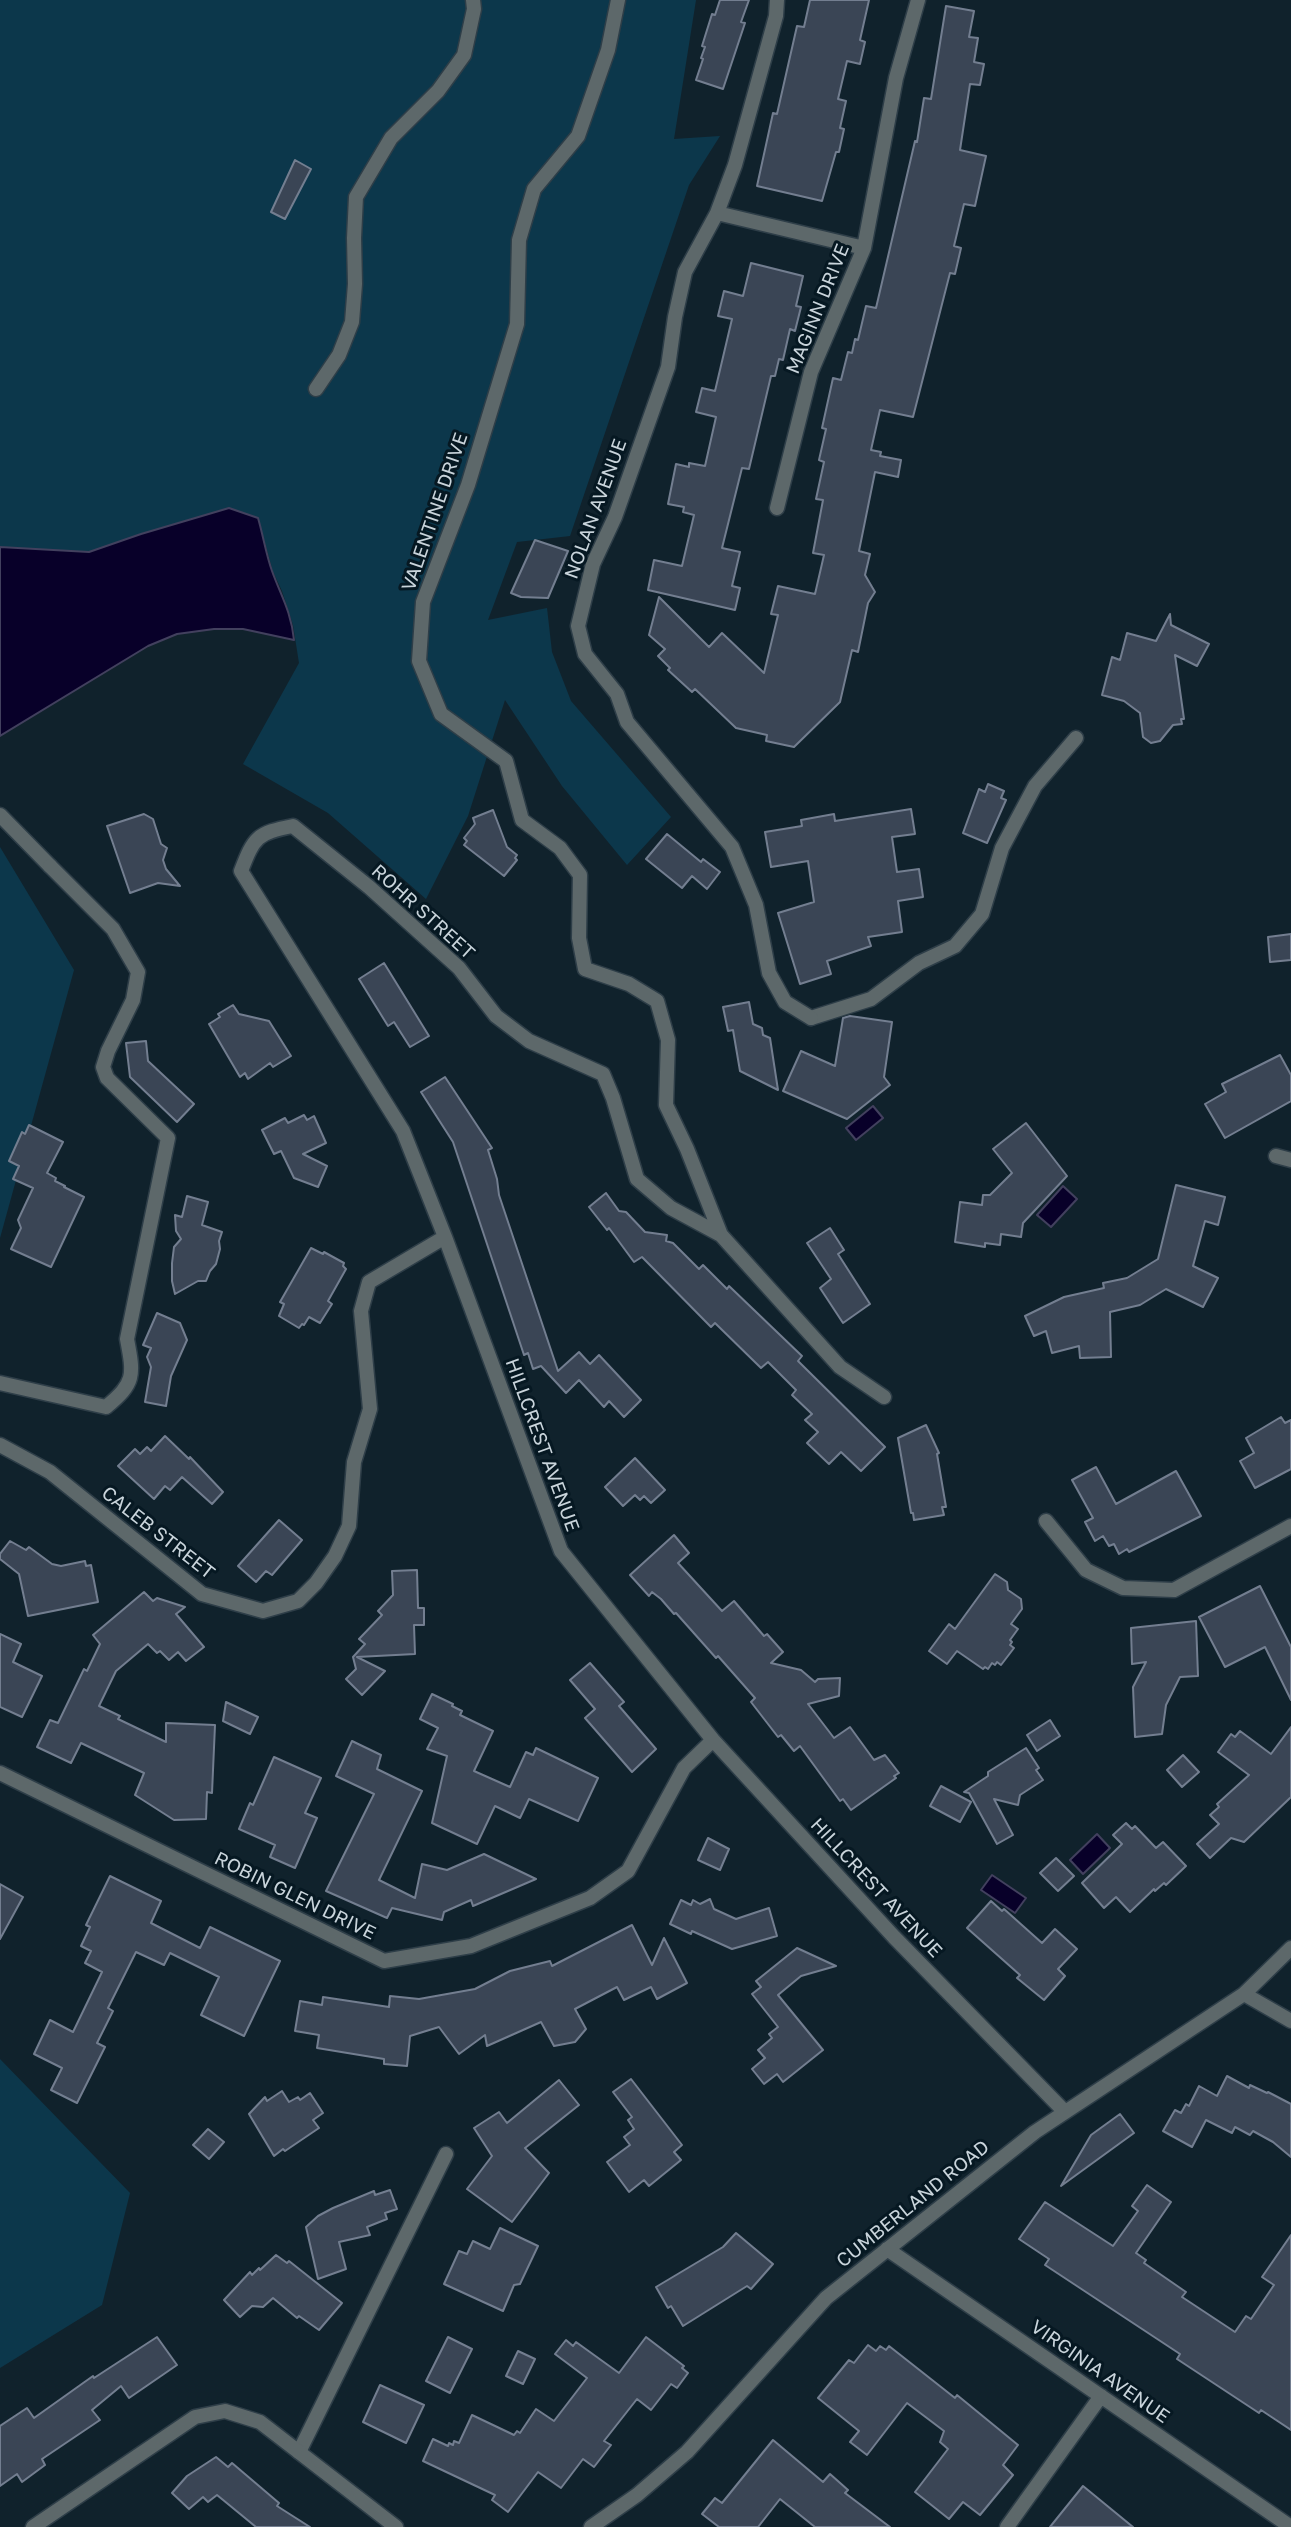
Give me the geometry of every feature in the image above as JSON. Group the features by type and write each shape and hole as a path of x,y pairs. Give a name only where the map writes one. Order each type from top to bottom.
{"street":[{"path":"316,389 339,355 352,322 356,197 391,138 438,91 464,55 474,9 473,0"},
{"name":"VALENTINE DRIVE","path":"618,0 608,50 579,136 534,190 530,202 519,240 517,324 468,485 423,602 419,661 441,714 506,761 522,820 560,848 580,875 579,938 585,969 629,984 657,1001 668,1040 666,1105 687,1149 721,1235"},
{"name":"NOLAN AVENUE","path":"777,0 776,16 735,165 717,213 685,272 668,367 615,517 593,564 578,626 585,654 617,694 627,723 732,847 756,905 773,981 785,1002 811,1018 871,999 919,963 955,946 982,914 1002,848 1035,786 1076,738"},
{"name":"MAGINN DRIVE","path":"777,508 811,372 864,248 896,78 918,0"},
{"path":"717,213 864,248"},
{"path":"0,815 113,929 138,972 133,1000 103,1067 107,1078 168,1138 127,1339 132,1366 126,1390 106,1408 0,1383"},
{"name":"ROHR STREET","path":"241,871 252,843 270,830 293,826 369,887 459,968 496,1016 529,1041 603,1074 613,1098 637,1179 671,1208 721,1235 839,1367 884,1397"},
{"name":"HILLCREST AVENUE","path":"241,871 403,1131 561,1550 713,1740 894,1937 1065,2112"},
{"path":"1276,1156 1291,1160"},
{"name":"CALEB STREET","path":"0,1445 50,1472 202,1594 262,1611 298,1601 316,1583 335,1556 349,1526 354,1462 370,1409 361,1311 369,1282 445,1237"},
{"path":"1046,1521 1086,1570 1123,1588 1174,1590 1291,1527"},
{"name":"ROBIN GLEN DRIVE","path":"0,1773 384,1961 471,1946 590,1898 628,1871 684,1768 713,1740"},
{"name":"CUMBERLAND ROAD","path":"591,2527 637,2495 687,2452 827,2298 1035,2132 1244,1994 1291,1948"},
{"path":"1244,1994 1291,2021"},
{"path":"299,2452 446,2154"},
{"name":"VIRGINIA AVENUE","path":"887,2249 1291,2527"},
{"path":"1007,2527 1101,2396"},
{"path":"33,2527 195,2417 225,2411 260,2422 396,2527"}],"shaded area":[{"path":"0,0 696,0 674,139 720,136 689,185 570,536 517,542 488,620 547,608 552,652 571,701 671,817 627,865 562,786 505,700 468,816 426,899 328,813 243,764 299,663 293,625 273,572 258,518 229,509 89,552 0,547"},
{"path":"229,508 258,518 270,565 288,612 294,640 243,629 214,629 177,634 148,646 0,736 0,547 89,552"},
{"path":"0,847 74,970 0,1238"},
{"path":"873,1106 883,1118 856,1140 846,1128"},
{"path":"1063,1186 1077,1199 1051,1227 1037,1215"},
{"path":"1097,1834 1110,1848 1083,1874 1070,1860"},
{"path":"992,1875 1026,1898 1015,1913 981,1890"},
{"path":"0,2059 130,2193 102,2305 0,2368"}],"building":[{"path":"720,0 749,0 741,22 745,23 723,89 696,80 703,59 701,58 705,47 702,46 712,14 715,15"},
{"path":"810,0 869,0 860,40 865,42 860,64 847,61 838,99 846,101 840,128 844,129 822,201 757,186 773,113 777,114 797,26 804,27"},
{"path":"946,6 974,11 969,37 978,38 974,62 984,64 980,85 970,84 960,150 986,156 975,206 964,204 954,246 961,248 955,274 950,273 913,417 880,410 871,450 881,452 880,456 901,460 898,477 875,472 859,551 870,554 865,575 875,592 868,603 858,652 852,650 840,702 794,747 766,741 767,735 736,728 695,689 692,692 668,670 670,668 658,656 665,649 649,635 659,597 709,647 722,633 764,673 778,615 771,614 778,586 815,594 824,555 813,553 823,500 816,499 824,462 819,460 826,429 822,428 833,378 841,380 848,352 852,353 855,339 858,340 866,306 876,308 915,141 917,142 924,98 931,99"},
{"path":"295,160 311,169 285,219 271,212"},
{"path":"751,263 803,276 796,306 801,307 795,331 790,329 783,360 779,359 775,376 771,376 749,469 742,468 722,548 740,552 732,586 740,588 735,610 648,590 654,560 682,566 694,515 683,512 684,507 668,504 676,464 705,466 716,417 696,412 702,388 715,391 732,319 718,316 724,291 743,296"},
{"path":"535,540 568,551 548,598 521,597 511,593"},
{"path":"1170,614 1171,625 1209,644 1197,666 1175,655 1184,719 1181,719 1182,724 1173,725 1160,741 1151,743 1143,737 1140,713 1124,701 1102,695 1112,657 1120,660 1127,633 1156,641"},
{"path":"988,784 1004,791 1001,798 1006,800 987,843 963,833 979,789 985,792"},
{"path":"911,809 915,834 892,837 897,872 919,869 923,897 898,901 902,932 868,937 871,946 827,961 831,974 800,984 778,913 814,902 808,861 771,867 765,832 802,826 801,820 834,814 835,821"},
{"path":"493,810 507,847 517,855 517,860 504,876 464,845 467,841 464,838 475,824 473,818"},
{"path":"144,814 153,819 161,844 167,848 163,860 166,869 180,886 158,883 130,893 107,826"},
{"path":"667,834 701,862 703,859 720,872 707,889 692,876 682,888 646,859"},
{"path":"1291,934 1291,960 1270,962 1268,937"},
{"path":"384,963 429,1036 410,1047 394,1022 388,1026 359,979"},
{"path":"749,1002 753,1024 762,1028 763,1035 770,1038 778,1090 740,1071 733,1030 728,1031 723,1007"},
{"path":"233,1005 239,1014 269,1021 291,1056 273,1067 270,1063 248,1079 245,1073 240,1077 209,1024 220,1017 218,1014"},
{"path":"850,1016 892,1022 884,1077 890,1085 847,1119 783,1091 801,1051 835,1066 843,1018"},
{"path":"146,1041 148,1061 194,1104 177,1122 130,1077 126,1043"},
{"path":"1280,1055 1291,1075 1291,1101 1225,1138 1205,1104 1226,1092 1222,1084"},
{"path":"445,1077 492,1148 488,1150 499,1195 558,1371 579,1352 590,1364 599,1355 641,1400 624,1417 609,1401 604,1407 579,1380 566,1393 541,1366 533,1369 528,1353 524,1355 453,1142 421,1092"},
{"path":"304,1115 307,1120 314,1116 326,1143 303,1154 327,1166 318,1187 294,1178 281,1151 274,1154 262,1130 285,1118 288,1123"},
{"path":"1026,1123 1067,1176 1023,1223 1021,1237 1001,1234 1000,1245 985,1243 985,1247 955,1242 960,1202 982,1205 983,1195 990,1195 1012,1173 993,1149"},
{"path":"29,1125 63,1142 47,1173 64,1187 84,1197 51,1267 11,1249 21,1228 18,1220 33,1188 13,1179 19,1166 9,1161 22,1132 25,1134"},
{"path":"1176,1185 1225,1197 1218,1225 1205,1221 1193,1266 1218,1278 1203,1307 1166,1289 1140,1305 1110,1312 1111,1357 1080,1358 1079,1346 1052,1353 1046,1331 1034,1336 1025,1316 1064,1297 1104,1288 1103,1283 1127,1278 1158,1259"},
{"path":"606,1193 619,1211 626,1212 645,1232 667,1235 666,1241 673,1243 699,1269 703,1265 727,1289 729,1286 802,1356 798,1361 885,1447 861,1471 841,1452 829,1464 807,1443 818,1432 805,1420 812,1414 792,1395 796,1390 768,1362 761,1368 715,1323 711,1327 642,1257 634,1262 609,1228 607,1230 589,1207"},
{"path":"187,1196 208,1202 202,1225 222,1232 220,1249 216,1264 206,1281 198,1281 175,1294 172,1263 174,1247 181,1239 176,1231 175,1215 182,1217"},
{"path":"830,1228 844,1250 838,1254 870,1304 843,1323 820,1288 831,1279 807,1243"},
{"path":"311,1248 344,1263 346,1269 328,1301 332,1304 320,1323 309,1317 299,1328 279,1316 284,1304 280,1302"},
{"path":"157,1313 180,1323 187,1340 171,1376 166,1406 145,1402 151,1367 147,1357 151,1348 143,1345"},
{"path":"1281,1417 1285,1423 1291,1420 1291,1469 1255,1488 1240,1461 1254,1453 1246,1438"},
{"path":"926,1425 939,1453 937,1454 946,1507 942,1507 944,1515 914,1520 898,1438"},
{"path":"165,1436 189,1459 190,1457 223,1492 212,1504 182,1477 170,1490 165,1486 154,1499 118,1466 135,1449 140,1454 147,1447 151,1451"},
{"path":"635,1458 665,1490 651,1503 644,1496 640,1500 635,1495 623,1506 605,1487"},
{"path":"1096,1467 1116,1504 1176,1471 1201,1516 1129,1552 1127,1549 1119,1554 1114,1544 1109,1546 1103,1536 1095,1541 1085,1522 1093,1518 1072,1480"},
{"path":"279,1520 302,1540 272,1575 266,1571 256,1582 238,1566"},
{"path":"674,1535 689,1553 678,1563 722,1611 734,1601 764,1636 767,1634 783,1652 771,1663 801,1670 815,1682 818,1679 840,1678 839,1696 808,1704 834,1738 850,1727 874,1760 885,1755 899,1773 894,1776 896,1778 851,1810 843,1799 840,1801 800,1746 794,1751 781,1735 778,1737 751,1702 755,1698 718,1656 716,1658 661,1599 652,1592 649,1596 630,1575"},
{"path":"10,1541 26,1550 29,1547 52,1564 61,1566 85,1561 86,1566 91,1565 98,1602 28,1616 19,1574 0,1559 0,1554"},
{"path":"417,1570 418,1608 424,1608 424,1625 414,1625 415,1654 357,1657 385,1671 362,1695 346,1679 356,1669 353,1657 365,1644 359,1639 382,1615 378,1611 393,1595 392,1571"},
{"path":"995,1574 1007,1582 1008,1590 1021,1599 1022,1609 1011,1624 1018,1629 1010,1640 1010,1645 1014,1648 1001,1665 992,1663 988,1669 983,1669 957,1651 947,1664 929,1651 949,1624 955,1629"},
{"path":"1260,1586 1291,1647 1291,1700 1265,1647 1225,1667 1199,1617"},
{"path":"144,1592 153,1601 157,1598 185,1607 176,1614 204,1647 186,1661 178,1652 169,1660 148,1644 116,1671 99,1706 120,1716 118,1719 166,1742 166,1723 215,1725 212,1793 207,1792 206,1819 174,1820 135,1795 144,1773 81,1743 71,1763 37,1747 50,1720 58,1723 84,1669 87,1671 100,1644 93,1635"},
{"path":"1196,1621 1198,1676 1180,1677 1166,1705 1162,1734 1135,1737 1133,1687 1146,1662 1132,1664 1131,1628"},
{"path":"0,1634 21,1644 13,1662 42,1676 22,1717 0,1707"},
{"path":"590,1663 624,1702 619,1706 656,1749 632,1772 585,1718 595,1709 570,1680"},
{"path":"432,1694 453,1704 452,1706 462,1711 460,1715 493,1731 474,1771 510,1787 526,1752 533,1755 536,1748 598,1778 578,1821 529,1799 520,1818 495,1806 477,1844 432,1823 447,1756 427,1749 438,1728 420,1719"},
{"path":"226,1702 258,1717 250,1734 223,1721"},
{"path":"1050,1720 1060,1736 1037,1751 1027,1735"},
{"path":"1291,1727 1291,1797 1244,1842 1231,1838 1210,1858 1197,1844 1219,1824 1210,1815 1219,1807 1217,1804 1249,1775 1218,1752 1231,1734 1235,1737 1240,1731 1271,1754"},
{"path":"352,1741 381,1755 377,1769 422,1791 379,1880 415,1898 422,1864 447,1870 484,1854 536,1879 473,1906 471,1900 444,1912 442,1920 392,1908 387,1918 326,1891 374,1794 336,1776"},
{"path":"1026,1748 1043,1780 1020,1795 1018,1805 994,1799 1013,1835 997,1844 969,1793 964,1792 988,1776 988,1772"},
{"path":"1183,1755 1199,1772 1182,1787 1167,1770"},
{"path":"274,1757 321,1778 305,1813 317,1818 295,1868 270,1857 275,1845 239,1829"},
{"path":"941,1786 971,1802 960,1822 930,1806"},
{"path":"1126,1823 1132,1829 1135,1826 1156,1848 1163,1842 1186,1866 1166,1885 1164,1883 1155,1891 1154,1889 1130,1912 1116,1897 1104,1908 1082,1883 1122,1844 1113,1835"},
{"path":"708,1838 729,1849 720,1870 698,1860"},
{"path":"1056,1858 1074,1876 1058,1891 1040,1873"},
{"path":"110,1876 161,1901 151,1923 200,1948 210,1927 280,1961 244,2036 201,2015 219,1977 170,1953 164,1965 136,1952 108,2008 113,2011 97,2043 105,2047 77,2103 51,2090 62,2068 34,2054 50,2020 73,2032 102,1972 85,1963 91,1951 81,1946 90,1927 86,1925"},
{"path":"0,1884 23,1897 0,1939"},
{"path":"710,1899 714,1909 736,1919 769,1908 777,1936 732,1949 670,1924 681,1900 691,1905 693,1900 700,1904"},
{"path":"991,1901 1042,1943 1055,1929 1077,1949 1058,1969 1065,1976 1044,2000 1017,1978 1020,1975 967,1928"},
{"path":"632,1925 652,1965 664,1938 687,1983 657,1999 651,1987 624,2000 617,1987 575,2009 586,2029 575,2042 554,2046 541,2022 487,2046 485,2035 459,2054 439,2027 410,2036 407,2066 384,2064 384,2059 317,2048 319,2035 295,2031 300,2001 322,2005 323,1997 389,2007 390,1996 419,1999 475,1989 510,1971 550,1961 552,1966"},
{"path":"797,1948 836,1966 801,1976 778,1995 823,2050 783,2082 777,2074 764,2084 752,2069 765,2058 758,2050 772,2038 769,2034 778,2027 752,1994 761,1987 756,1981"},
{"path":"1227,2076 1249,2088 1250,2085 1291,2104 1291,2157 1273,2142 1253,2131 1250,2135 1235,2127 1232,2133 1206,2120 1192,2147 1163,2131 1175,2110 1181,2113 1186,2104 1189,2106 1199,2086 1217,2096"},
{"path":"631,2079 682,2145 674,2152 681,2160 649,2186 644,2180 629,2192 607,2162 630,2145 624,2137 634,2129 628,2120 632,2117 613,2092"},
{"path":"559,2080 579,2105 525,2148 549,2173 512,2222 467,2189 492,2156 474,2128 499,2112 507,2123"},
{"path":"282,2091 289,2102 298,2097 300,2100 310,2093 323,2113 313,2120 319,2128 274,2156 249,2114 265,2097 267,2101"},
{"path":"1120,2114 1134,2133 1061,2186 1091,2135"},
{"path":"208,2129 224,2142 209,2159 193,2145"},
{"path":"1147,2185 1171,2202 1136,2253 1146,2260 1144,2263 1186,2292 1182,2297 1235,2332 1246,2316 1251,2319 1274,2285 1262,2277 1291,2235 1291,2430 1261,2410 1259,2413 1177,2359 1180,2354 1045,2265 1049,2259 1019,2239 1045,2202 1113,2246 1138,2211 1132,2206"},
{"path":"390,2190 397,2209 385,2213 387,2219 367,2227 370,2235 339,2242 346,2269 318,2279 306,2227 333,2208 374,2191 375,2195"},
{"path":"500,2228 538,2246 520,2284 514,2285 503,2311 444,2284 459,2251 467,2254 473,2241 490,2249"},
{"path":"736,2233 773,2264 751,2289 747,2286 683,2326 656,2287 723,2247"},
{"path":"276,2255 287,2263 289,2261 342,2303 319,2330 299,2316 297,2318 273,2298 263,2307 252,2306 240,2317 224,2300 250,2272 252,2275 259,2268 260,2270"},
{"path":"157,2337 177,2365 129,2398 121,2386 92,2410 100,2420 42,2459 45,2465 22,2482 17,2474 0,2486 0,2426 27,2408 34,2418 93,2376 94,2378"},
{"path":"448,2337 472,2349 450,2393 426,2381"},
{"path":"646,2337 684,2366 682,2368 688,2373 677,2388 671,2384 651,2410 637,2399 604,2441 611,2445 594,2467 583,2459 561,2488 538,2472 508,2512 492,2500 495,2495 423,2461 433,2439 448,2446 449,2443 453,2445 454,2441 459,2443 472,2415 514,2435 517,2431 520,2433 536,2409 554,2421 587,2378 555,2354 566,2340 573,2346 576,2342 619,2373"},
{"path":"868,2345 876,2351 880,2346 886,2350 889,2346 955,2398 957,2395 1018,2445 1003,2465 1013,2475 980,2515 963,2502 949,2519 915,2492 948,2449 940,2442 944,2431 907,2403 867,2455 850,2442 859,2431 818,2398 849,2360 854,2363"},
{"path":"518,2351 535,2359 523,2384 506,2376"},
{"path":"380,2385 424,2405 406,2443 363,2422"},
{"path":"773,2440 823,2482 830,2474 848,2490 845,2493 890,2527 815,2527 780,2499 758,2527 719,2527 702,2514 715,2498 722,2503"},
{"path":"216,2457 228,2467 232,2463 279,2503 277,2506 310,2527 256,2527 217,2495 208,2502 203,2497 189,2509 172,2493 187,2476"},
{"path":"1083,2486 1133,2527 1050,2527"}]}
